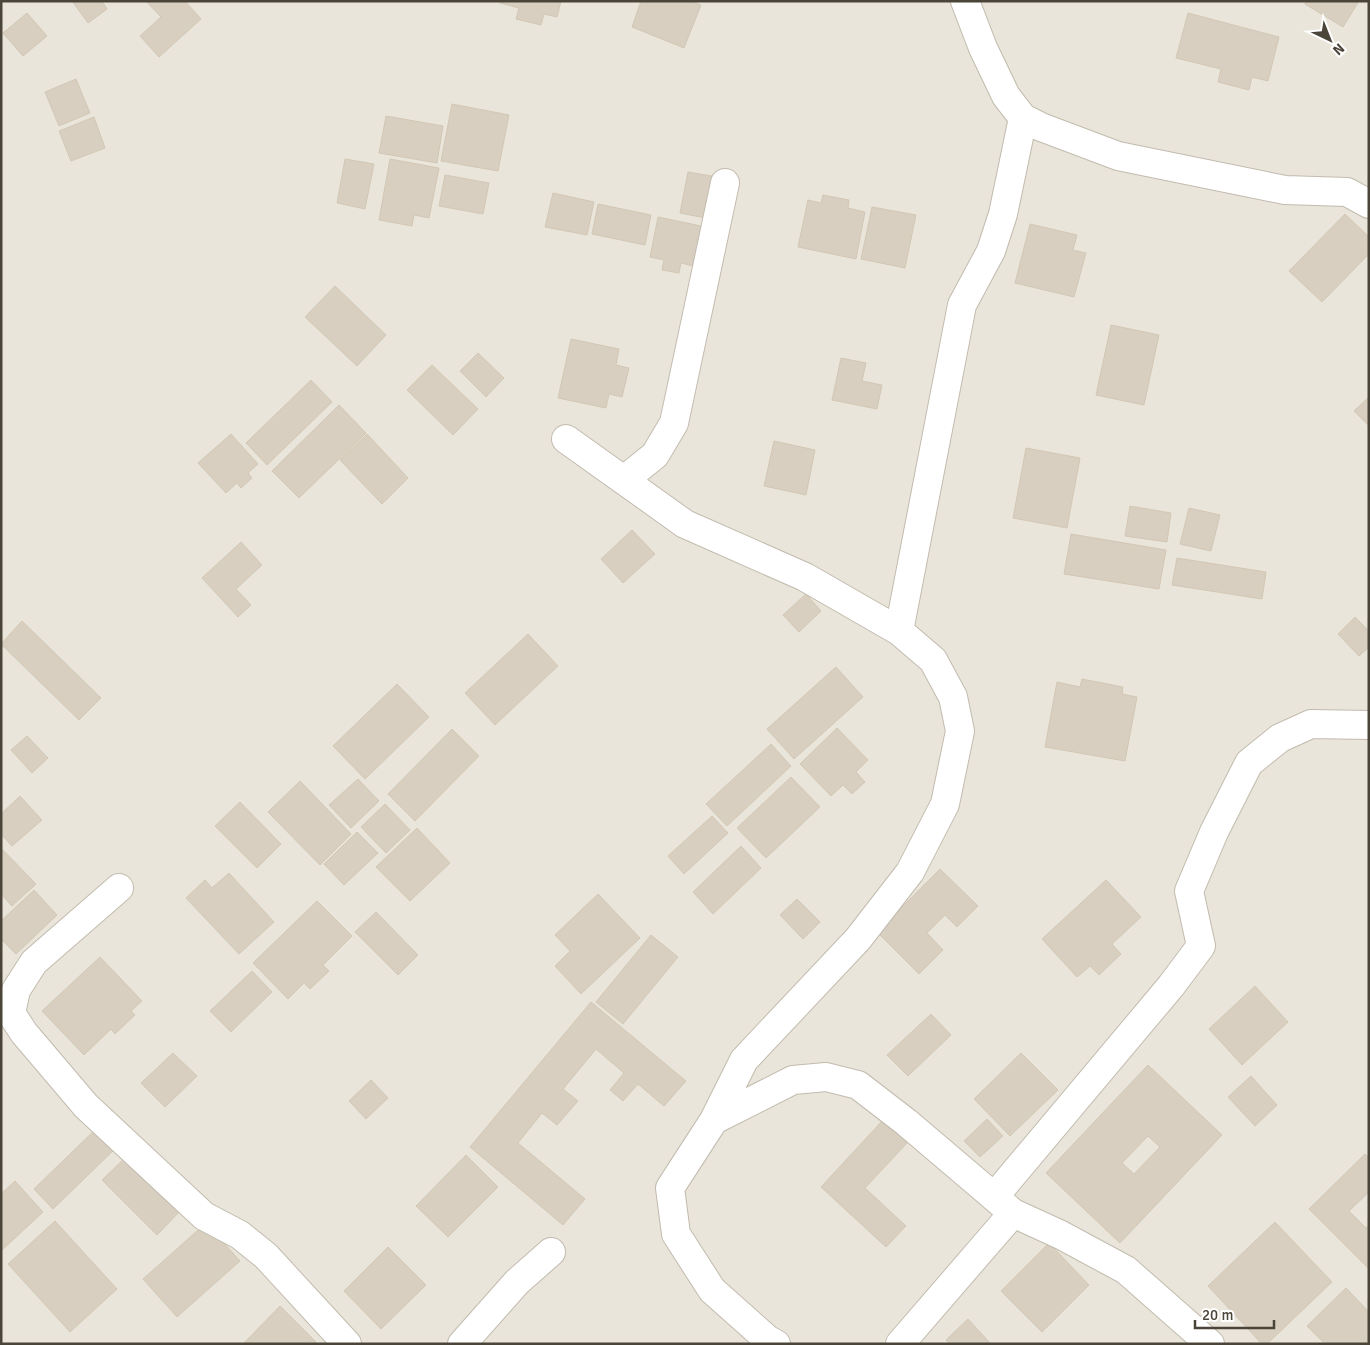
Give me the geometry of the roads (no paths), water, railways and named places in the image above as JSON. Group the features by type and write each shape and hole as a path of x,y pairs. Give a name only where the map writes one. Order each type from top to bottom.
{"street":[{"path":"965,1 983,48 1006,96 1023,118 1041,127 1118,156 1285,190 1347,192 1369,204"},
{"path":"899,631 962,305 991,251 1003,214 1023,118"},
{"path":"624,480 655,455 674,423 726,183"},
{"path":"566,439 686,524 805,577 899,631 933,660 953,698 960,731 945,804 910,872 858,939 744,1060 714,1120 670,1188 676,1234 712,1290 770,1342"},
{"path":"900,1344 1003,1205 1201,946 1189,891 1214,832 1249,763 1280,738 1311,724 1369,725"},
{"path":"119,888 34,962 16,990 11,1013 24,1034 86,1106 204,1216 240,1235 266,1256 347,1344"},
{"path":"714,1120 793,1080 826,1077 858,1085 906,1122 1003,1205 1126,1270 1210,1344"},
{"path":"462,1344 517,1282 550,1252"}]}
